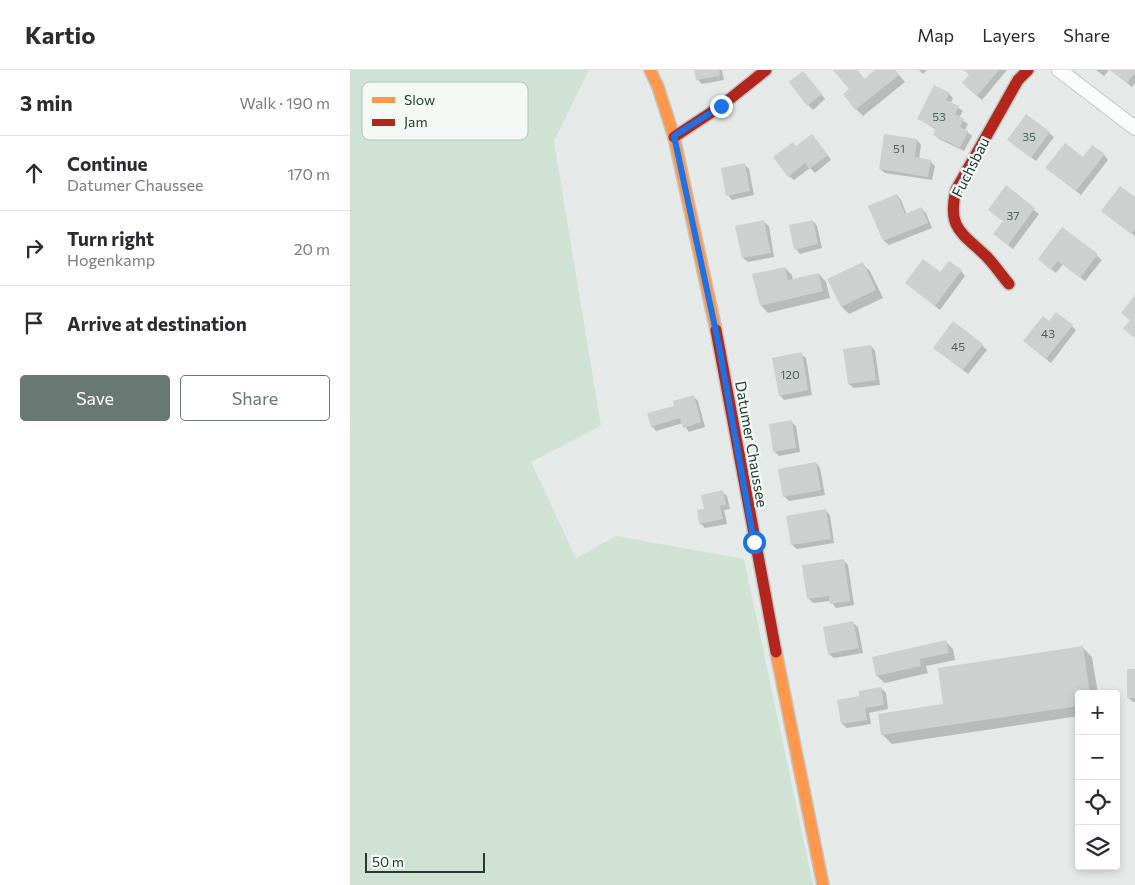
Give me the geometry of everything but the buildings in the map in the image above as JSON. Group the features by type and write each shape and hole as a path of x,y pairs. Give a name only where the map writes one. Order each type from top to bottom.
{"street":[{"name":"Datumer Chaussee","path":"650,70 658,87 674,136 719,346 756,552 823,885"},
{"path":"674,136 721,106 766,70"},
{"name":"Fuchsbau","path":"1009,284 986,257 964,239 954,223 951,208 956,190 1013,88 1028,70"},
{"path":"1059,70 1135,128"}],"green space":[{"path":"350,70 589,70 554,141 601,426 531,462 576,558 616,536 744,559 813,885 350,885"}],"traffic: slow":[{"path":"650,70 658,87 674,137 716,330"},
{"path":"776,652 823,885"}],"traffic: jam":[{"path":"674,137 721,106 766,70"},
{"path":"1009,284 989,259 963,235 958,228 953,213 956,190 1018,80 1028,70"},
{"path":"716,330 776,652"}],"route":[{"path":"721,106 674,136 719,346 754,542"}]}
